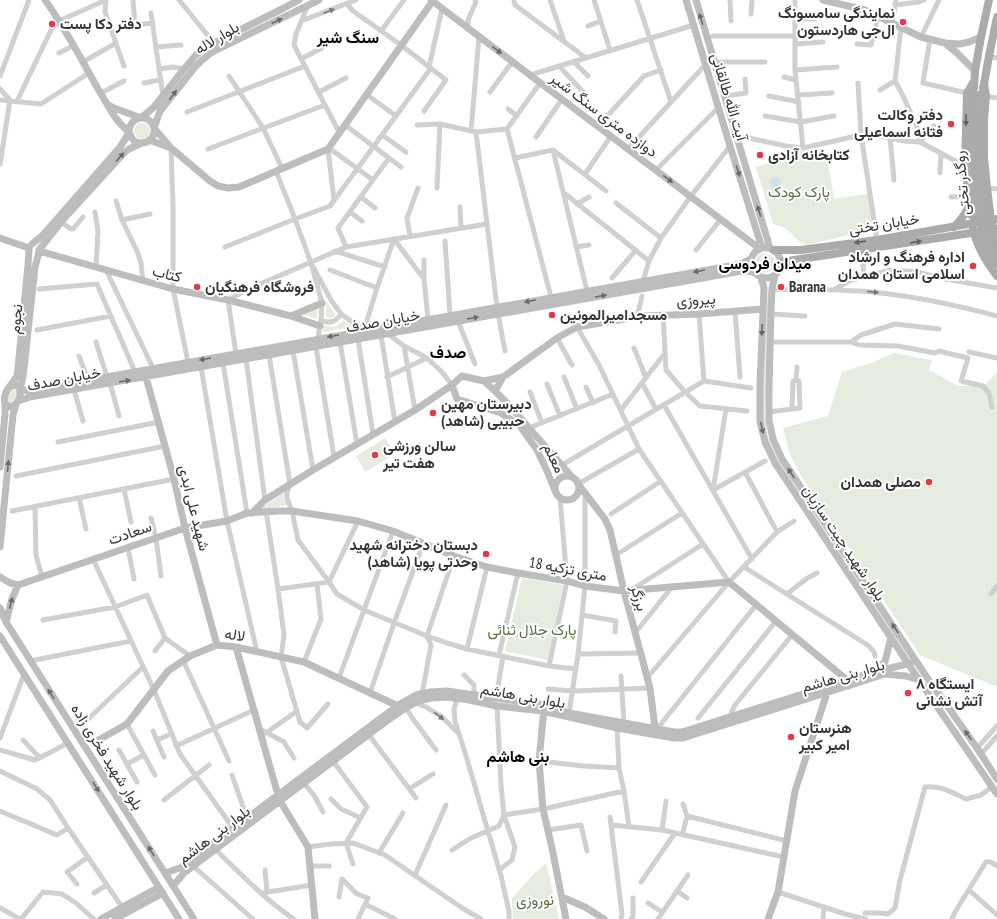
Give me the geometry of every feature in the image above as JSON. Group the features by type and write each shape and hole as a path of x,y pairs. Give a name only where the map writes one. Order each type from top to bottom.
{"main road":[{"path":"989,0 973,83 984,118 984,158 988,199 994,210 997,239"},
{"path":"994,210 988,215 978,219 971,215 965,166 977,94 984,84 993,57 997,17"},
{"name":"روگذر تختی","path":"977,94 980,166 984,205 990,236 997,252"},
{"name":"روگذر تختی","path":"977,94 972,156 978,213 984,240 997,264"},
{"path":"954,227 966,214 969,206 969,198"},
{"name":"خیابان تختی","path":"772,249 801,250 877,240 994,220"},
{"path":"972,224 977,244 997,276"},
{"name":"خیابان تختی","path":"781,262 995,229"},
{"path":"977,244 982,237 986,235 997,239"},
{"path":"954,236 969,240 982,253"}],"street":[{"path":"0,76 29,0"},
{"path":"45,0 59,21 115,118 135,141 171,148"},
{"path":"17,102 52,28 59,21 106,0 105,12 124,66"},
{"path":"133,0 135,24 153,23"},
{"path":"179,0 214,43"},
{"name":"بلوار لاله","path":"141,118 154,107 196,55 214,43 299,0"},
{"name":"بلوار لاله","path":"154,128 160,111 200,61 218,49 308,3 319,0"},
{"path":"301,21 356,0"},
{"path":"381,31 404,0"},
{"path":"107,104 151,122 154,128 171,148 210,181 218,186 228,188 238,187 328,148 432,0"},
{"name":"دوازده متری سنگ شیر","path":"432,0 468,29 761,248"},
{"path":"468,29 468,20 476,2 475,0"},
{"path":"514,0 515,5 586,58"},
{"path":"550,0 564,41"},
{"path":"594,0 610,50"},
{"path":"636,0 671,102"},
{"name":"آیت الله طالقانی","path":"686,0 761,248"},
{"name":"آیت الله طالقانی","path":"696,0 710,38 714,62 772,249"},
{"path":"730,0 731,22"},
{"path":"751,14 752,0"},
{"path":"795,0 796,80 803,148"},
{"path":"822,0 865,10 921,36 945,43 960,44 981,37"},
{"path":"892,23 896,2 919,2 924,0"},
{"path":"921,36 939,0"},
{"path":"308,3 296,34 294,45 339,132"},
{"path":"347,4 352,11 401,45 446,80 424,111"},
{"path":"225,247 330,206 430,68 442,9"},
{"path":"151,13 163,96"},
{"path":"857,44 871,45 878,17"},
{"path":"795,19 815,19"},
{"path":"588,26 601,21"},
{"path":"530,75 694,25"},
{"path":"900,27 895,81 918,129 920,142"},
{"path":"699,43 710,38 795,36"},
{"path":"479,37 474,132 498,311 505,351"},
{"path":"930,39 923,83 997,98"},
{"path":"795,44 823,42"},
{"path":"83,62 116,43"},
{"path":"945,43 975,71"},
{"path":"957,53 961,48 960,44"},
{"path":"156,48 180,45"},
{"path":"59,53 73,46"},
{"path":"302,59 322,48"},
{"path":"490,92 512,62"},
{"path":"574,62 588,76"},
{"path":"714,62 765,62"},
{"path":"628,149 705,65"},
{"path":"187,112 305,66"},
{"path":"560,66 585,94"},
{"path":"158,69 173,67 184,68"},
{"path":"796,70 837,67"},
{"path":"598,126 644,76 661,70"},
{"path":"0,100 41,104 89,73"},
{"path":"229,76 262,128 279,169 311,263 322,303 321,323 317,343 334,457"},
{"path":"318,92 346,78"},
{"path":"784,78 796,80"},
{"path":"725,96 746,93 745,79"},
{"path":"144,83 160,80"},
{"path":"101,93 124,81"},
{"path":"880,90 895,81"},
{"path":"417,125 440,124 474,132 507,129 540,83"},
{"path":"858,83 861,135 877,240"},
{"path":"0,89 10,100"},
{"path":"798,95 832,92"},
{"path":"366,94 396,116"},
{"path":"769,96 799,102"},
{"path":"536,137 562,99"},
{"path":"0,164 10,100"},
{"path":"208,149 325,105"},
{"path":"656,170 718,108"},
{"path":"508,109 517,116"},
{"path":"765,116 800,122 834,116"},
{"path":"30,247 42,236 120,147 129,133 133,122 138,118 141,118"},
{"path":"436,188 440,124"},
{"path":"345,125 401,167"},
{"path":"920,142 934,126"},
{"path":"39,251 61,222 125,152 129,148 146,142 154,134 154,128"},
{"path":"507,129 551,297"},
{"path":"382,135 406,152"},
{"path":"744,137 803,148 861,135 881,136 904,141 920,142 965,166"},
{"path":"585,174 611,136"},
{"path":"890,138 894,180"},
{"path":"643,281 649,261 661,238 691,196 730,146"},
{"path":"171,148 174,205 173,289 188,362"},
{"path":"328,148 373,180"},
{"path":"328,148 334,200"},
{"path":"515,158 553,150 606,191"},
{"path":"553,150 587,291"},
{"path":"940,173 941,153"},
{"path":"346,247 338,228 389,158"},
{"path":"410,236 407,218 418,188"},
{"path":"987,188 997,189"},
{"path":"564,193 649,261"},
{"path":"361,197 375,208"},
{"path":"577,204 589,197"},
{"path":"951,197 969,198"},
{"path":"116,200 122,220 137,251 143,281"},
{"path":"616,203 661,238"},
{"path":"460,207 461,228"},
{"path":"95,212 98,232 96,267"},
{"path":"350,212 362,221"},
{"path":"122,220 150,214"},
{"path":"61,222 73,229 83,218"},
{"path":"696,250 721,219"},
{"path":"236,354 228,300 249,289 346,247 487,224"},
{"path":"0,238 30,247 38,245 39,251"},
{"path":"311,263 331,300 341,314 364,330 394,239"},
{"path":"394,239 424,279"},
{"path":"445,241 450,315"},
{"path":"576,247 589,245"},
{"name":"نجوم","path":"10,386 17,376 30,247"},
{"path":"761,248 772,249 780,257 781,262 778,271 771,277 762,278 757,276 750,264 753,254 761,248"},
{"path":"612,278 636,250"},
{"path":"862,250 864,277"},
{"name":"نجوم","path":"20,389 35,267 39,251"},
{"name":"کتاب","path":"39,251 173,289 228,300 321,323"},
{"path":"335,251 385,267"},
{"name":"خیابان صدف","path":"0,547 13,415 17,402 30,398 74,390 153,368 236,354 317,343 340,342 458,321 551,297 741,264 751,259"},
{"path":"424,260 424,279 428,319"},
{"path":"106,270 153,368"},
{"path":"330,270 377,288"},
{"path":"834,289 851,280 891,270 917,272 944,279 997,288"},
{"name":"خیابان صدف","path":"20,389 28,391 88,380 146,377 293,351 364,330 450,315 498,311 742,271 754,272"},
{"name":"بلوار شهید چیت سازیان","path":"775,275 772,289 769,420 773,439 782,460 997,779"},
{"name":"بلوار شهید چیت سازیان","path":"762,278 764,288 760,421 765,442 775,464 908,664 995,790"},
{"path":"39,289 97,284 135,372"},
{"path":"772,289 834,289 871,292 916,298 997,316"},
{"path":"637,317 642,296"},
{"path":"290,316 322,303"},
{"name":"پیروزی","path":"504,377 557,338 577,327 637,317 763,309"},
{"path":"736,311 740,377"},
{"path":"321,323 332,322 339,318 341,314"},
{"path":"699,314 704,381"},
{"path":"771,314 804,316"},
{"path":"37,330 111,316"},
{"path":"663,316 666,370 685,392 700,406 747,411"},
{"path":"458,321 475,364"},
{"path":"850,342 861,335 895,324 939,329"},
{"path":"577,327 599,365 639,449 729,582 848,683"},
{"path":"223,363 249,513 265,500 290,484 415,410 452,385 442,372 427,358 384,334"},
{"path":"384,334 388,377 395,422"},
{"path":"557,338 572,365"},
{"path":"358,339 373,434"},
{"path":"96,342 119,416"},
{"path":"340,342 357,444"},
{"path":"770,342 850,342 859,346 898,346 935,353 939,351 997,358"},
{"path":"404,346 415,410"},
{"path":"634,348 646,378"},
{"path":"293,351 313,470"},
{"path":"621,410 665,353"},
{"path":"269,355 290,484 287,498 292,511 298,540 337,594 364,610 447,643 468,649 549,666 576,669"},
{"path":"968,355 961,381 983,386 989,393 992,407"},
{"path":"79,356 88,380"},
{"path":"388,377 427,358"},
{"path":"246,359 265,500"},
{"path":"201,367 227,520 257,652"},
{"path":"769,412 800,408 799,381 796,380 797,367"},
{"name":"معلم","path":"558,495 538,450 520,426 501,413 457,399 452,385 462,376 484,381 495,391 576,481"},
{"name":"شهید علی ابدی","path":"146,377 217,645"},
{"path":"484,381 504,377"},
{"path":"495,391 504,377"},
{"path":"564,377 577,409"},
{"path":"562,465 704,381 751,388"},
{"path":"642,383 656,409"},
{"path":"547,384 560,416"},
{"path":"0,467 5,414 5,402 5,396 6,391 10,386 16,385 20,389 20,395 17,402 10,407 7,406 5,402"},
{"path":"586,387 593,403"},
{"path":"74,390 83,422"},
{"path":"530,392 542,423"},
{"path":"529,428 613,394"},
{"path":"664,405 752,559"},
{"path":"712,490 726,409"},
{"path":"58,442 159,422"},
{"path":"16,476 165,446"},
{"path":"576,481 639,449"},
{"path":"712,490 765,461"},
{"path":"745,472 777,532"},
{"path":"549,666 567,581 558,495 555,485 559,479 566,476 576,481 579,491 575,497 568,500 558,495"},
{"path":"12,511 174,479"},
{"name":"برزگر","path":"576,481 606,519 610,530 616,555 628,591 635,633 650,688 656,729"},
{"path":"611,514 661,481"},
{"path":"124,489 131,522"},
{"path":"569,713 578,654 585,586 585,492"},
{"path":"79,498 86,529"},
{"path":"35,507 36,555 42,577"},
{"name":"18 متری تزکیه","path":"249,513 292,511 358,521 393,531 454,556 487,566 518,574 567,581 585,586 628,591 729,582"},
{"path":"266,512 284,635 281,657 300,722 307,728 328,704"},
{"name":"سعادت","path":"18,585 185,528 227,520 249,513"},
{"path":"616,555 682,513"},
{"path":"151,518 156,538 160,576"},
{"path":"329,582 358,521"},
{"path":"647,678 729,582 777,532 794,521"},
{"path":"339,678 393,531"},
{"path":"370,693 423,544"},
{"path":"628,591 703,544"},
{"path":"128,548 134,579"},
{"path":"422,694 431,645 427,636 454,556"},
{"path":"93,559 154,690 180,754 233,828"},
{"path":"468,649 487,566"},
{"path":"744,567 869,646 874,652 875,656"},
{"path":"787,594 816,573"},
{"path":"499,870 512,860 515,847 504,815 496,702 501,656 518,574"},
{"path":"0,577 10,583 18,585 12,598 6,622"},
{"path":"278,590 329,582"},
{"path":"304,662 321,619 317,584"},
{"path":"991,594 997,586"},
{"path":"635,633 672,587"},
{"path":"43,620 115,607 147,595 165,638 190,656"},
{"path":"656,729 756,605"},
{"name":"بلوار شهید فخری زاده","path":"0,608 6,622 30,661 194,919"},
{"path":"582,615 616,621 615,632"},
{"path":"698,718 776,621"},
{"path":"729,718 735,705 792,635"},
{"name":"بلوار شهید فخری زاده","path":"0,636 180,919"},
{"name":"بلوار بنی هاشم","path":"848,683 873,672 885,662 891,637"},
{"path":"155,651 165,638"},
{"path":"30,661 131,641"},
{"name":"لاله","path":"95,742 127,724 168,672 183,660 217,645 236,647 304,662 398,706"},
{"path":"236,647 254,710 263,731 279,798 308,847 315,919"},
{"path":"578,654 640,653"},
{"path":"183,660 228,761"},
{"path":"873,672 917,662"},
{"path":"86,721 143,667"},
{"path":"0,738 24,674"},
{"name":"بلوار بنی هاشم","path":"544,708 617,728 674,738 683,738 848,683 886,674 906,676 919,680"},
{"path":"464,675 474,685 474,695"},
{"path":"622,676 624,723"},
{"path":"548,689 573,691 650,688"},
{"path":"768,919 778,892 796,791 826,690"},
{"name":"بلوار بنی هاشم","path":"174,886 184,873 233,828 304,783 406,708 431,698 496,702 544,708 656,729 682,732 826,690"},
{"name":"بلوار بنی هاشم","path":"165,873 180,868 213,847 398,706 416,695 447,691 474,695 496,702"},
{"path":"457,699 454,709 455,721 499,870 509,911 509,919"},
{"path":"416,703 426,707 442,717 459,734"},
{"path":"406,708 436,750"},
{"path":"544,708 538,761 543,809 566,919"},
{"path":"176,746 254,710"},
{"path":"263,731 297,711"},
{"path":"127,724 155,775"},
{"path":"979,751 997,726"},
{"path":"617,728 619,768 629,826"},
{"path":"153,731 164,756"},
{"path":"263,731 284,742 294,758"},
{"path":"157,740 171,734"},
{"path":"369,735 416,798"},
{"path":"979,751 997,736"},
{"path":"22,740 40,758"},
{"path":"0,750 35,760 68,743"},
{"path":"119,750 137,782"},
{"path":"127,764 144,755"},
{"path":"333,761 367,807 346,844 353,864"},
{"path":"538,761 619,768"},
{"path":"164,800 209,765"},
{"path":"86,772 97,766"},
{"path":"0,771 37,789 50,800 122,907"},
{"path":"409,789 433,774"},
{"path":"232,775 247,818"},
{"path":"304,783 315,796 323,812"},
{"path":"866,913 888,914 895,908 900,880 925,787 932,786 948,790 966,799 981,796 995,790"},
{"path":"504,815 543,809 624,791"},
{"path":"332,799 341,809 361,818"},
{"path":"662,830 666,801"},
{"path":"683,804 687,816 683,832"},
{"path":"415,875 446,805"},
{"path":"0,811 57,835 68,828"},
{"path":"379,853 403,813"},
{"path":"452,850 472,838 499,826 504,815"},
{"path":"687,816 787,841"},
{"path":"610,817 622,914 621,919"},
{"path":"548,830 580,825 587,851"},
{"path":"611,825 662,830 784,857"},
{"path":"641,882 674,833"},
{"path":"308,847 353,843 385,855 462,908 481,919"},
{"path":"213,847 264,892 284,913 294,919"},
{"path":"76,884 67,872 88,857"},
{"path":"952,919 954,912 986,862 993,863 997,866"},
{"path":"193,866 253,919"},
{"path":"310,866 330,866"},
{"path":"264,892 265,870"},
{"path":"658,919 688,875"},
{"path":"339,897 342,879 357,894 368,898 358,919"},
{"path":"94,893 107,885"},
{"path":"264,892 312,885"},
{"path":"115,919 145,898 159,886"},
{"path":"969,890 996,914 991,919"},
{"path":"677,891 687,898"},
{"path":"0,908 21,919 43,892 62,894 76,903 94,919"},
{"path":"778,892 824,907 845,916 866,919"},
{"path":"101,919 122,907 163,893"},
{"path":"562,897 585,907 604,919"},
{"path":"631,919 633,917 634,898"},
{"path":"648,903 662,912"},
{"path":"365,904 395,919"},
{"path":"823,919 824,907"}],"green space":[{"path":"142,123 148,125 150,131 148,137 142,139 136,137 134,131 136,125"},
{"name":"پارک کودک","path":"823,148 826,151 834,199 868,194 873,229 807,245 800,242 786,229 773,224 756,167 787,158 788,149 808,151"},
{"path":"765,253 772,256 775,263 772,270 765,273 758,270 755,263 758,256"},
{"path":"767,295 769,295 765,415 768,435 780,462 911,658 909,659 781,469 769,444 763,420 762,406"},
{"path":"326,301 335,314 331,318 326,317"},
{"path":"317,309 317,319 302,314"},
{"path":"343,320 353,327 323,332 324,325 335,326"},
{"path":"894,353 932,360 929,370 958,386 983,386 997,373 997,687 920,655 803,479 790,455 783,428 828,416 842,372 871,363"},
{"path":"12,388 17,388 18,393 14,403 8,403 7,395"},
{"name":"سالن ورزشی هفت تیر","path":"385,438 395,454 365,472 356,456"},
{"path":"284,493 284,499 288,505 258,510"},
{"name":"پارک جلال ثنائی","path":"522,578 563,585 548,660 505,651"},
{"name":"نوروزی","path":"546,863 559,919 513,919 512,898"}],"water":[{"path":"773,177 777,177 781,183 777,189 773,189 769,185 769,181"}],"place":[{"name":"نمایندگی سامسونگ ال‌جی هاردستون","path":"903,22"},
{"name":"دفتر دکا پست","path":"52,24"},
{"name":"دفتر وکالت فتانه اسماعیلی","path":"951,124"},
{"name":"کتابخانه آزادی","path":"760,155"},
{"name":"اداره فرهنگ و ارشاد اسلامی استان همدان","path":"973,266"},
{"name":"فروشگاه فرهنگیان","path":"197,287"},
{"name":"Barana","path":"781,287"},
{"name":"مسجدامیرالمونین","path":"552,315"},
{"name":"دبیرستان مهین حبیبی (شاهد)","path":"433,413"},
{"name":"سالن ورزشی هفت تیر","path":"375,455"},
{"name":"مصلی همدان","path":"929,482"},
{"name":"دبستان دخترانه شهید وحدتی پویا (شاهد)","path":"486,554"},
{"name":"ایستگاه ۸ آتش نشانی","path":"908,693"},
{"name":"هنرستان امیر کبیر","path":"791,737"}],"district":[{"name":"سنگ شیر","path":"348,37"},
{"name":"میدان فردوسی","path":"765,263"},
{"name":"صدف","path":"448,352"},
{"name":"بنی هاشم","path":"518,756"}]}
